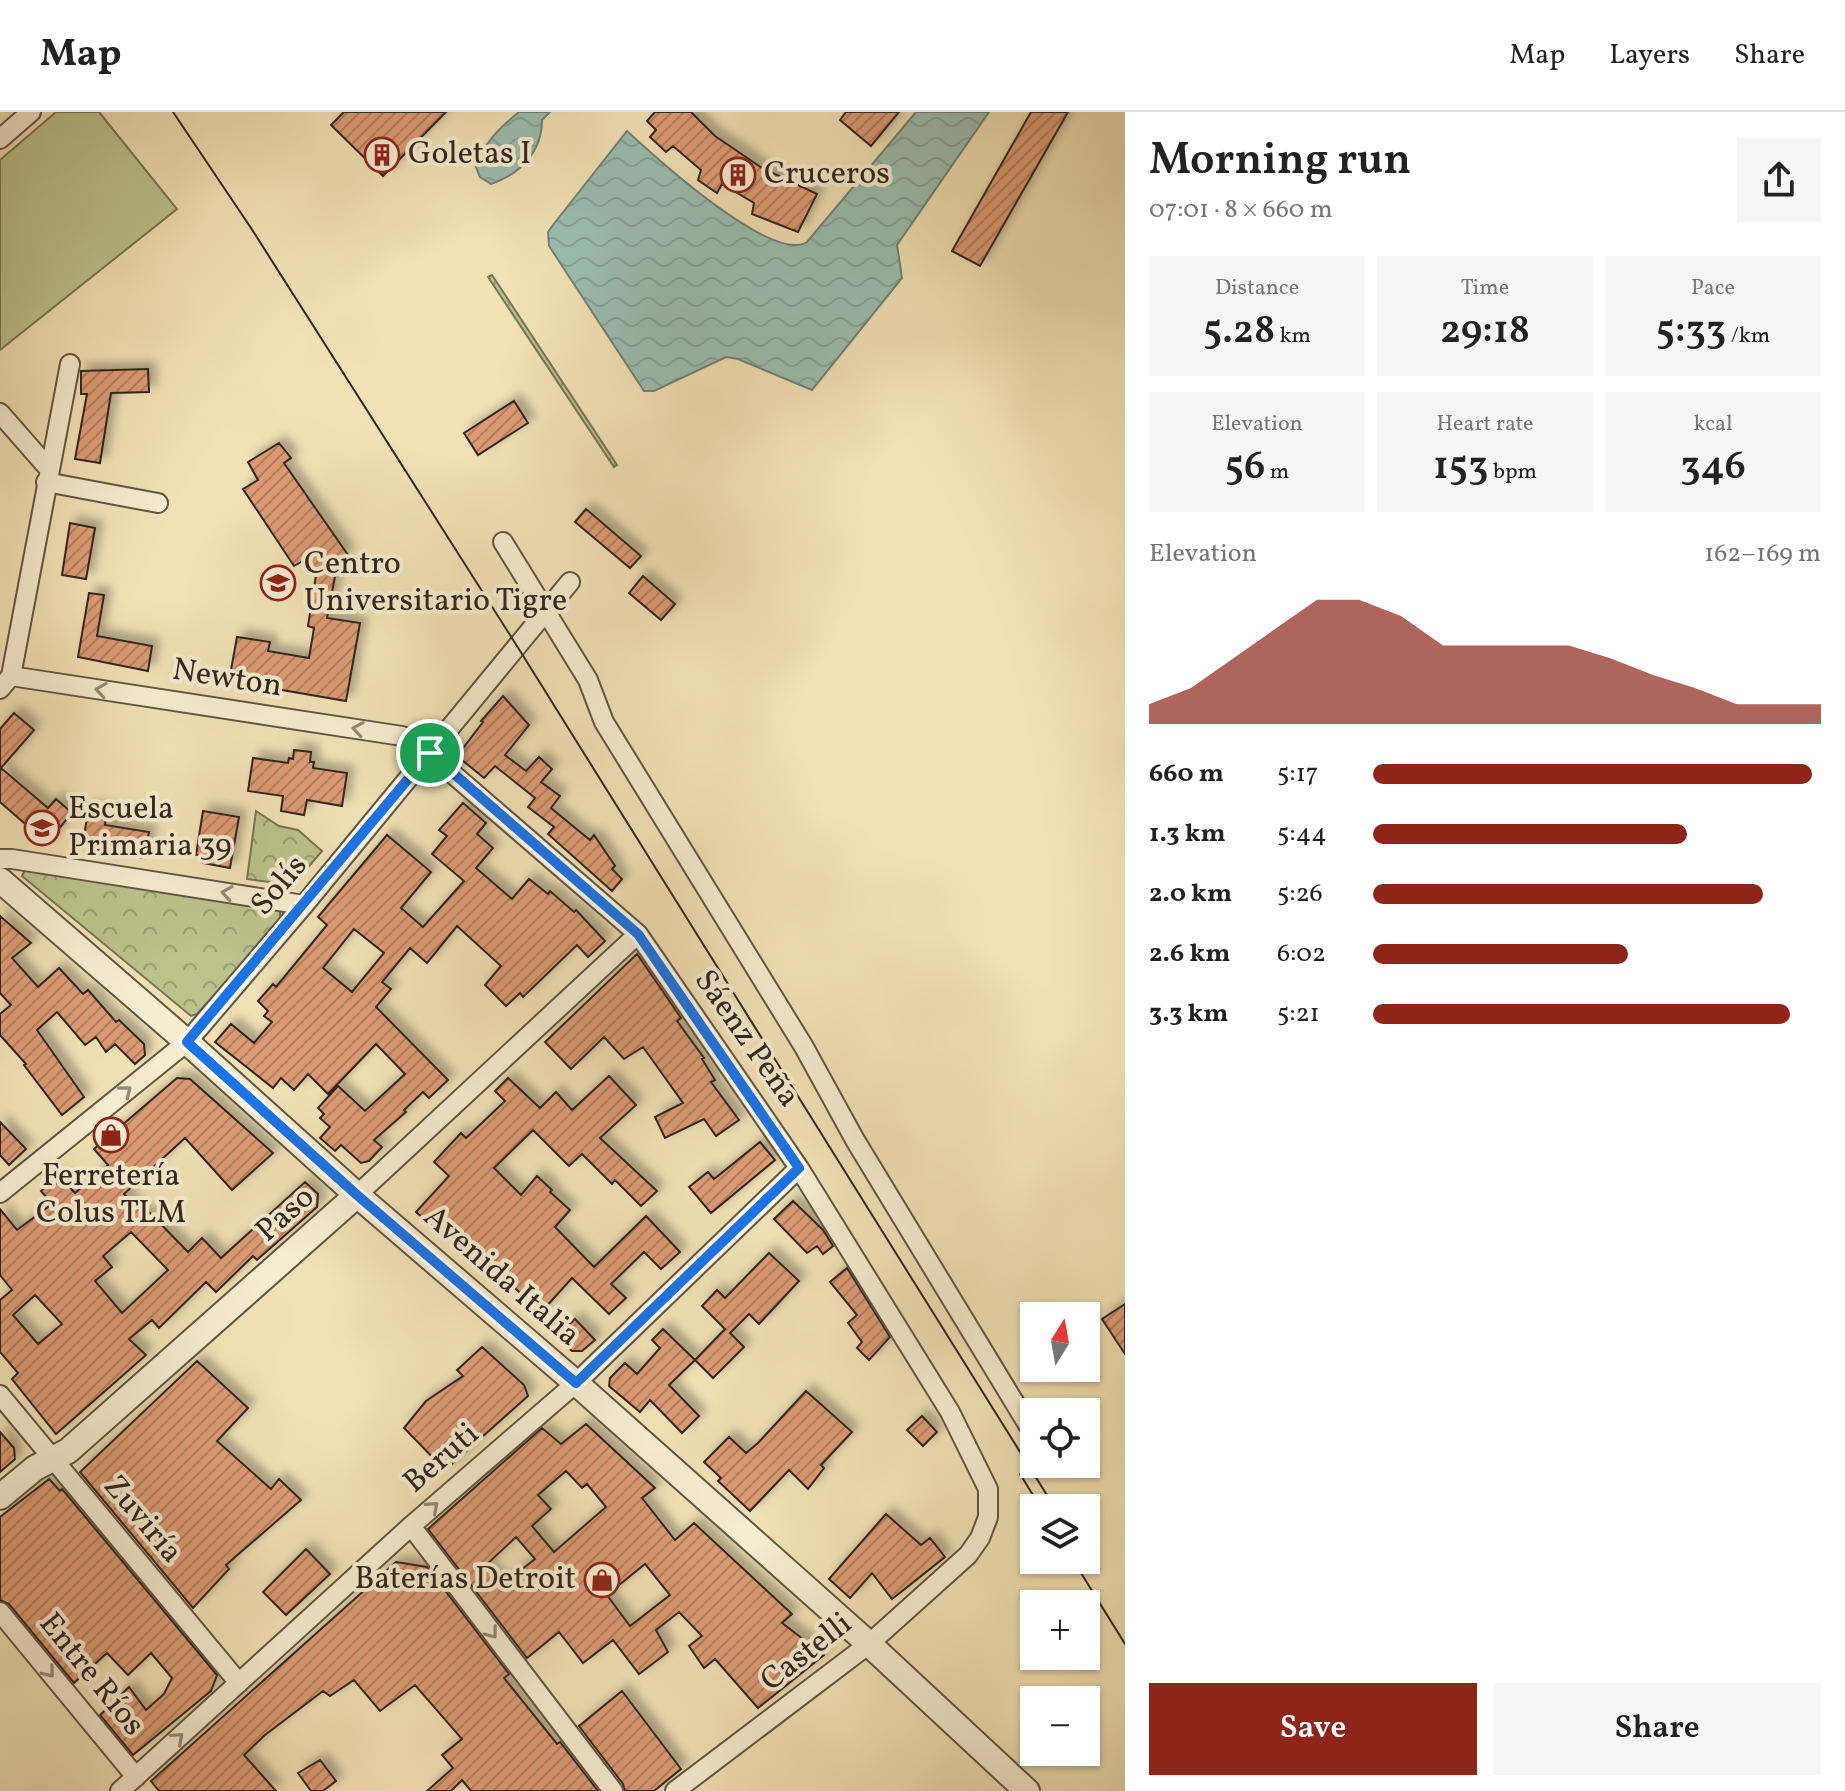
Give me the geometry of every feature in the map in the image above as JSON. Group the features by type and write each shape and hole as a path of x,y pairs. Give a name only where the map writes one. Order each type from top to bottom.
{"street":[{"path":"0,139 31,112"},
{"path":"6,683 70,364"},
{"path":"0,413 48,475 158,503"},
{"path":"503,542 588,680 604,722 804,1047 855,1140 1020,1412"},
{"name":"Solís","path":"0,1193 187,1042 570,582"},
{"name":"Newton","path":"6,683 402,736 430,753"},
{"name":"Sáenz Peña","path":"430,753 638,934 799,1168 950,1412"},
{"path":"0,859 304,905"},
{"name":"Avenida Italia","path":"0,880 357,1195 576,1383 869,1644 1027,1791"},
{"name":"Paso","path":"0,1497 35,1468 68,1451 357,1195 638,934"},
{"name":"Beruti","path":"120,1791 411,1526 576,1383 799,1168"},
{"name":"Zuviría","path":"0,1395 239,1683"},
{"name":"Castelli","path":"675,1791 869,1644 968,1555 980,1538 988,1517 988,1489 950,1412"},
{"path":"411,1526 613,1791"},
{"name":"Entre Ríos","path":"0,1612 136,1777"}],"green space":[{"path":"56,112 99,112 177,209 0,350 0,160"},
{"path":"492,275 617,465 614,467 488,277"},
{"path":"256,811 279,826 298,830 322,851 293,885 247,879"},
{"path":"25,870 280,910 280,923 197,1014 191,1016 22,876"}],"water":[{"path":"519,112 550,112 542,120 534,152 520,168 491,184 480,177 476,167 479,158 493,136"},
{"path":"916,112 989,112 897,245 902,278 812,390 738,359 726,357 654,391 644,391 549,246 548,232 627,131 687,183 742,223 790,245 807,242"}],"building":[{"name":"Goletas I","path":"344,112 446,112 383,176 331,125"},
{"name":"Cruceros","path":"655,112 691,112 715,136 762,168 817,194 798,232 752,214 754,203 722,184 717,193 698,180 701,170 673,146 666,152 650,137 656,130 647,121"},
{"path":"846,112 899,112 871,146 840,120"},
{"path":"1031,112 1068,112 980,266 952,251"},
{"path":"148,369 149,392 111,393 100,463 75,459 87,394 81,394 81,371"},
{"path":"514,401 528,423 478,455 464,433"},
{"path":"279,443 291,458 284,463 348,555 338,561 327,618 360,623 346,701 229,681 237,637 270,642 268,651 309,658 314,628 308,626 316,575 306,559 294,566 243,489 258,480 248,462"},
{"path":"586,509 641,556 630,568 575,522"},
{"path":"70,523 95,528 86,579 62,575"},
{"path":"643,576 675,604 661,620 629,593"},
{"path":"89,593 104,595 97,636 152,646 148,671 78,657"},
{"path":"503,696 529,725 505,755 526,771 539,757 552,769 541,782 560,796 551,808 590,840 594,835 615,866 612,869 622,879 612,891 548,834 554,827 528,807 535,798 495,766 484,778 457,756"},
{"path":"14,713 34,730 1,768 48,808 56,799 72,813 47,843 0,802 0,729"},
{"path":"294,750 311,752 313,768 347,773 342,806 307,800 304,815 281,811 283,796 248,791 253,758 288,763 289,758 293,759"},
{"path":"463,803 486,823 477,834 493,848 476,868 512,899 529,879 548,894 550,891 574,912 576,910 605,941 588,957 577,945 523,997 520,993 506,1006 485,985 501,966 457,926 427,963 410,948 382,982 391,989 376,1007 448,1080 429,1098 423,1092 404,1110 406,1112 374,1140 382,1147 369,1161 361,1163 341,1145 335,1151 320,1138 330,1127 320,1118 324,1114 318,1108 338,1086 365,1111 405,1074 376,1044 328,1094 308,1074 294,1090 281,1078 273,1088 215,1042 231,1024 254,1043 272,1022 264,1016 268,1011 258,1001 273,984 276,987 327,925 318,917 387,835 431,872 401,908 423,927 464,881 432,854 447,836 439,830","holes":["354,929 384,953 352,992 323,968"]},
{"path":"89,808 107,811 105,825 149,832 144,858 93,849 95,841 83,840"},
{"path":"203,811 239,817 230,868 203,863 204,856 196,855"},
{"path":"0,916 31,943 12,958 38,987 59,968 83,994 88,990 116,1022 119,1020 144,1044 145,1055 135,1064 115,1044 106,1052 96,1037 85,1045 57,1012 37,1030 84,1097 62,1115 26,1064 0,1035 0,1014 11,1005 0,993"},
{"path":"637,954 681,1018 677,1021 704,1058 715,1080 711,1082 739,1120 716,1136 704,1119 665,1138 655,1117 683,1103 643,1047 624,1059 604,1037 571,1069 545,1042"},
{"path":"609,1076 636,1105 600,1138 657,1191 641,1206 615,1180 612,1184 582,1154 569,1166 533,1130 494,1168 521,1195 537,1176 552,1190 550,1192 570,1210 555,1227 594,1267 646,1216 680,1252 661,1269 644,1252 611,1284 626,1298 609,1314 572,1278 535,1319 523,1308 529,1301 505,1279 500,1284 470,1257 476,1249 443,1220 435,1229 416,1212 449,1176 434,1162 461,1133 466,1138 505,1101 495,1091 508,1078 540,1108 556,1092 572,1110"},
{"path":"177,1078 190,1079 273,1153 232,1190 185,1138 124,1194 145,1216 149,1212 188,1252 202,1238 221,1258 305,1182 318,1194 317,1207 257,1260 253,1256 216,1292 206,1282 159,1328 152,1320 129,1339 146,1355 56,1434 12,1379 18,1373 0,1352 0,1300 12,1290 0,1275 0,1209 17,1230 52,1204 41,1191 59,1175 75,1193 108,1165 94,1149","holes":["131,1232 168,1270 122,1313 95,1281 112,1267 103,1256","35,1295 62,1324 38,1344 13,1315"]},
{"path":"0,1122 26,1149 9,1165 0,1155"},
{"path":"760,1142 775,1160 711,1213 689,1187 708,1172 714,1179"},
{"path":"793,1201 823,1230 833,1246 823,1254 817,1246 807,1253 774,1219"},
{"path":"769,1253 799,1281 759,1324 749,1314 730,1333 744,1347 713,1378 695,1360 725,1329 702,1306 717,1290 725,1298"},
{"path":"847,1268 890,1337 869,1360 857,1348 862,1342 848,1323 857,1315 830,1282"},
{"path":"1125,1304 1125,1354 1102,1319"},
{"path":"575,1319 595,1340 582,1351 572,1351 556,1337"},
{"path":"663,1329 695,1360 669,1385 699,1416 682,1433 650,1400 640,1412 609,1386 610,1378 625,1363 637,1374 660,1348 652,1340"},
{"path":"482,1347 524,1385 528,1396 445,1470 404,1428 426,1401 463,1376 457,1370"},
{"path":"197,1361 248,1408 217,1441 271,1489 279,1479 301,1500 226,1565 229,1569 193,1608 80,1472"},
{"path":"806,1391 852,1432 821,1465 824,1468 808,1489 789,1470 750,1511 718,1481 721,1478 704,1462 729,1437 746,1453"},
{"path":"922,1416 937,1432 923,1446 907,1430"},
{"path":"586,1424 655,1488 642,1498 675,1540 694,1523 792,1614 782,1623 824,1655 758,1708 715,1659 704,1668 689,1646 702,1636 679,1612 656,1630 668,1652 639,1674 613,1640 583,1663 559,1632 527,1658 428,1529 542,1428 561,1444","holes":["566,1471 582,1488 587,1484 606,1507 554,1552 532,1526 551,1509 538,1495","516,1537 535,1559 503,1584 486,1565","645,1564 670,1595 630,1626 607,1595"]},
{"path":"0,1432 14,1448 15,1459 0,1472"},
{"path":"49,1479 60,1491 62,1489 217,1675 211,1691 133,1755 100,1715 129,1687 146,1710 164,1694 172,1678 151,1653 128,1675 107,1653 74,1683 9,1604 0,1600 0,1517"},
{"path":"886,1514 921,1545 930,1538 945,1557 892,1599 872,1573 850,1598 829,1579"},
{"path":"306,1549 330,1574 286,1615 263,1592"},
{"path":"396,1562 427,1567 509,1674 504,1678 598,1791 471,1791 462,1780 451,1791 427,1791 453,1768 442,1755 462,1739 415,1685 380,1711 354,1680 330,1696 323,1691 244,1755 276,1791 159,1791 151,1781"},
{"path":"622,1691 681,1769 654,1791 625,1791 623,1784 579,1726"},
{"path":"320,1760 336,1781 323,1791 311,1791 298,1773"}],"tram line":[{"path":"173,112 251,228 517,646 1046,1494"},
{"path":"1022,1478 1032,1494"},
{"path":"1082,1574 1125,1644"}],"place":[{"name":"Goletas I","path":"382,155"},
{"name":"Cruceros","path":"738,175"},
{"name":"Centro Universitario Tigre","path":"278,583"},
{"name":"Escuela Primaria 39","path":"42,828"},
{"name":"Ferretería Colus TLM","path":"111,1135"},
{"name":"Baterías Detroit","path":"602,1580"}],"route":[{"path":"430,753 638,934 799,1168 576,1383 357,1195 187,1042 430,753"}]}
